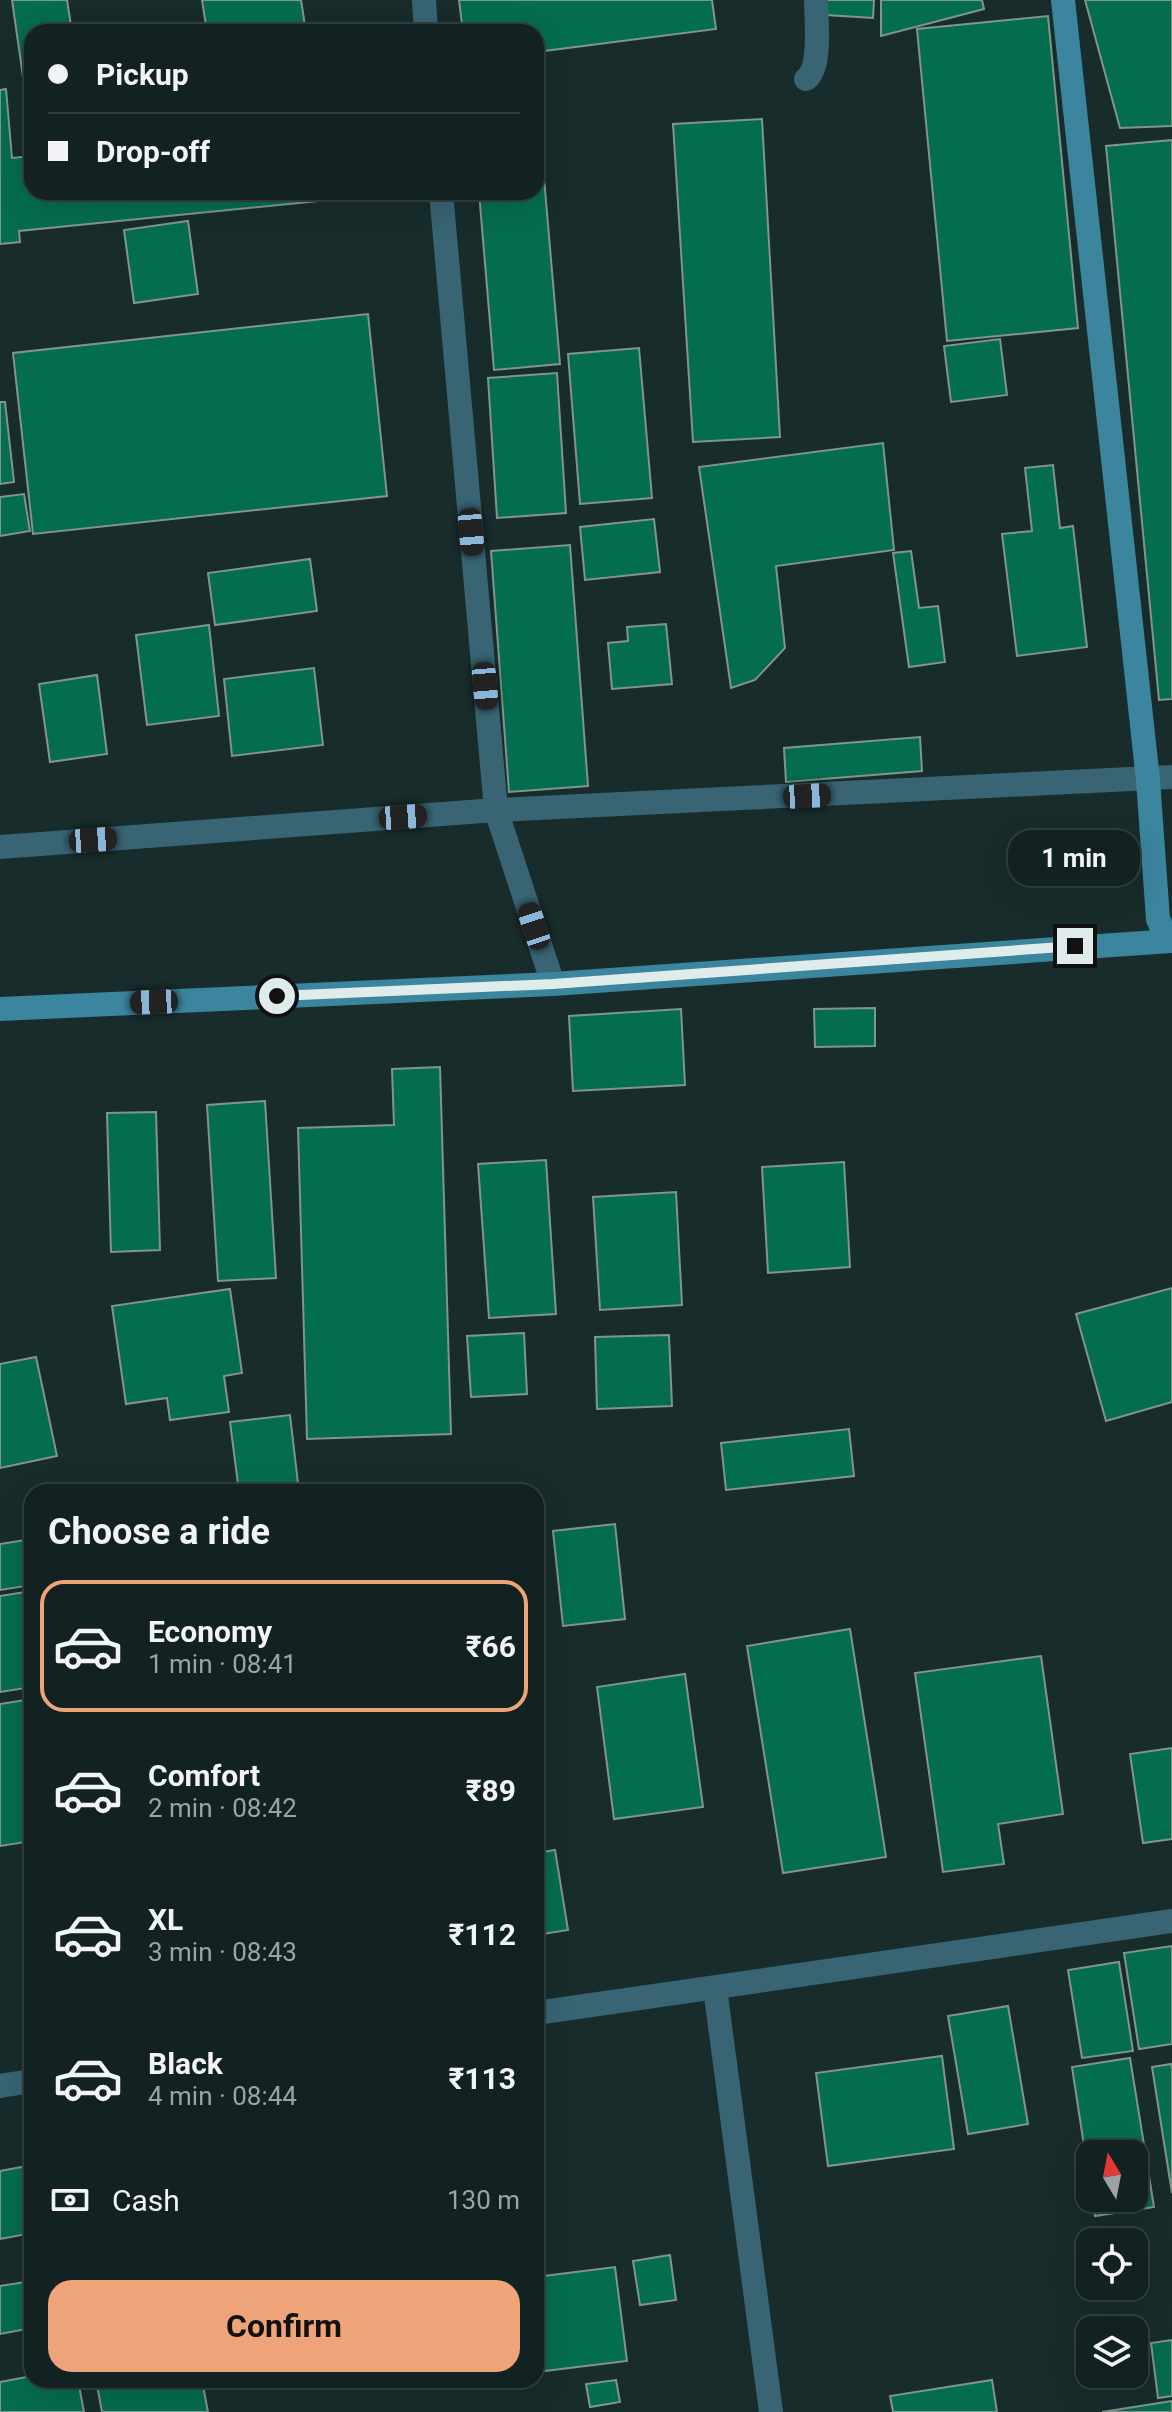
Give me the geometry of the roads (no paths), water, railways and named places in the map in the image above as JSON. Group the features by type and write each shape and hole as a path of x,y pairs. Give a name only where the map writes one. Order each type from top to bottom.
{"street":[{"path":"424,0 426,24"},
{"path":"806,79 812,74 816,61 816,0"},
{"path":"0,1009 553,984 1170,940 1158,919 1160,779 1063,0"},
{"path":"442,200 496,810 553,984"},
{"path":"0,847 496,810 1160,779"},
{"path":"544,2012 1172,1921"},
{"path":"715,1988 771,2412"},
{"path":"0,2086 24,2082"}]}
